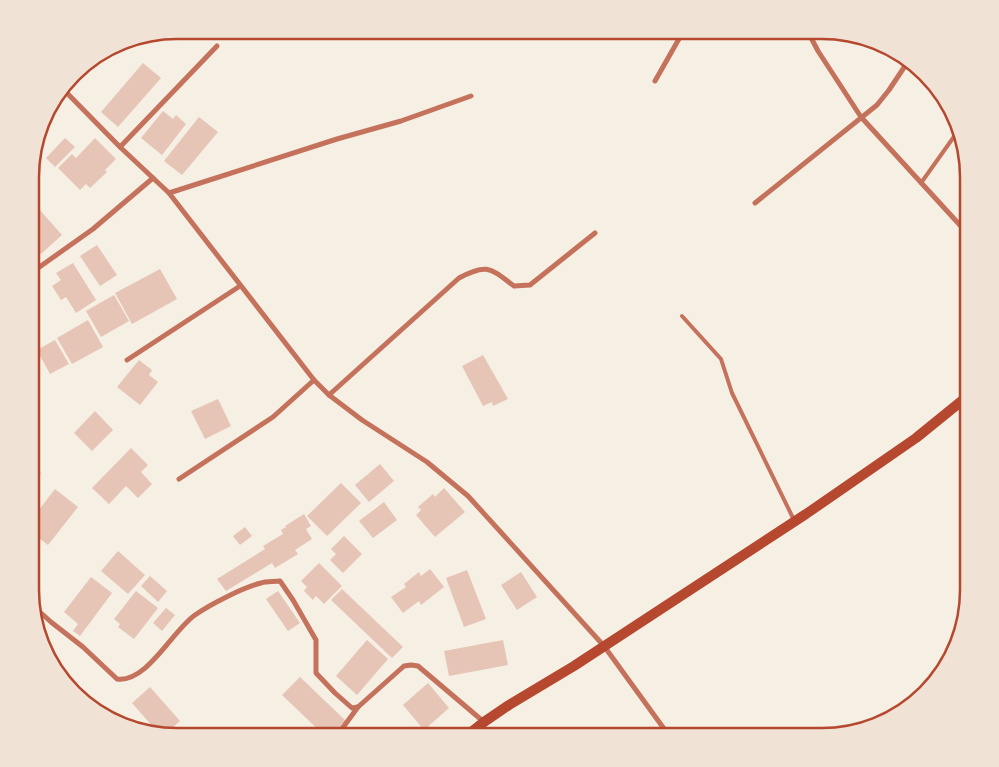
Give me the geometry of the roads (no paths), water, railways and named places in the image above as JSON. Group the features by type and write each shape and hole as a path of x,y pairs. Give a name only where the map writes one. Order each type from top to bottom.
{"main road":[{"path":"476,728 795,522 916,438 960,402"}],"street":[{"path":"655,81 679,39"},
{"path":"812,39 861,117 960,225"},
{"path":"120,147 217,46"},
{"path":"755,203 877,105 904,66"},
{"path":"67,93 169,193 314,380 329,395 362,420 427,462 468,496 604,646 663,728"},
{"path":"169,193 337,139 401,121 471,96"},
{"path":"39,267 93,229 153,178"},
{"path":"329,395 459,278 475,270 487,268 514,286 530,285 595,233"},
{"path":"127,360 240,286"},
{"path":"179,479 273,417 314,380"},
{"path":"41,613 117,679 124,680 134,677 149,664 194,615 262,582 280,581 316,640 316,673 352,708 358,707"},
{"path":"343,728 358,707 404,666 411,665 418,666 484,722"}],"lane":[{"path":"921,183 954,136"},
{"path":"682,316 721,359 732,393 795,522"}]}
